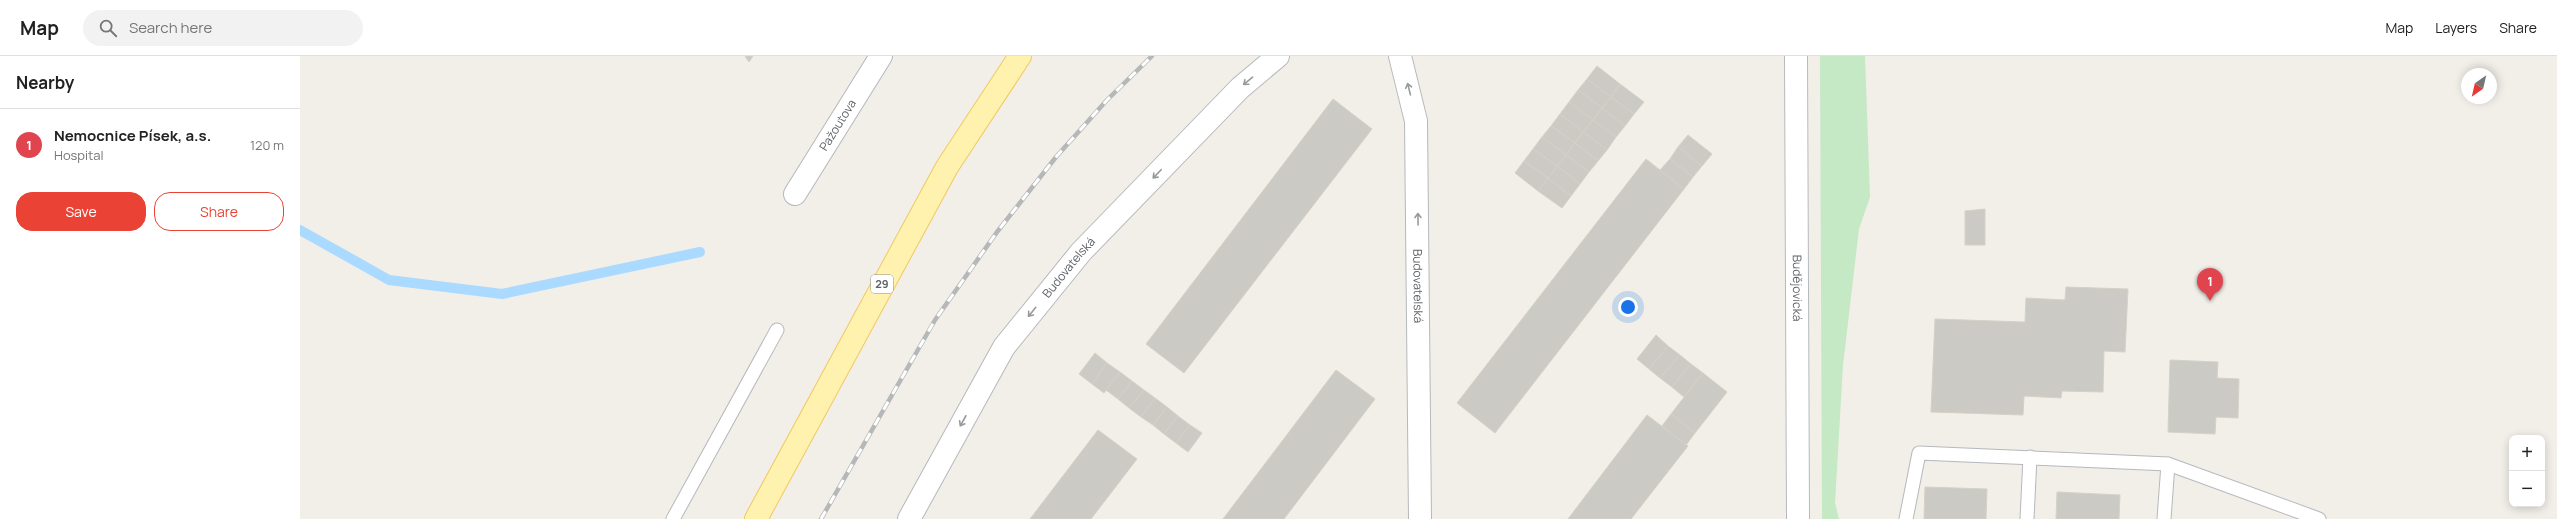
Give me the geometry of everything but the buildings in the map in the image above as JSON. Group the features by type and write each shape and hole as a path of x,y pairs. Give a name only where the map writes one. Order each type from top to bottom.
{"main road":[{"name":"29","path":"756,519 947,167 1020,56"}],"street":[{"name":"Pažoutova","path":"795,194 881,56"},
{"name":"Budovatelská","path":"909,519 1004,347 1081,252 1240,88 1278,56"},
{"name":"Budovatelská","path":"1400,56 1416,121 1419,258 1420,519"},
{"name":"Budějovická","path":"1796,56 1798,519"}],"lane":[{"path":"673,519 777,330"},
{"path":"1906,519 1919,453 2168,464 2319,519"},
{"path":"2027,519 2030,457"},
{"path":"2164,519 2168,464"}],"green space":[{"path":"1820,56 1865,56 1870,197 1859,229 1843,365 1835,503 1839,519 1822,519"}],"waterway":[{"path":"300,230 389,280 502,294 700,252"}],"railway":[{"path":"821,519 935,320 997,232 1056,157 1107,100 1152,56"}],"place":[{"name":"Nemocnice Písek, a.s.","path":"2210,301"}]}
